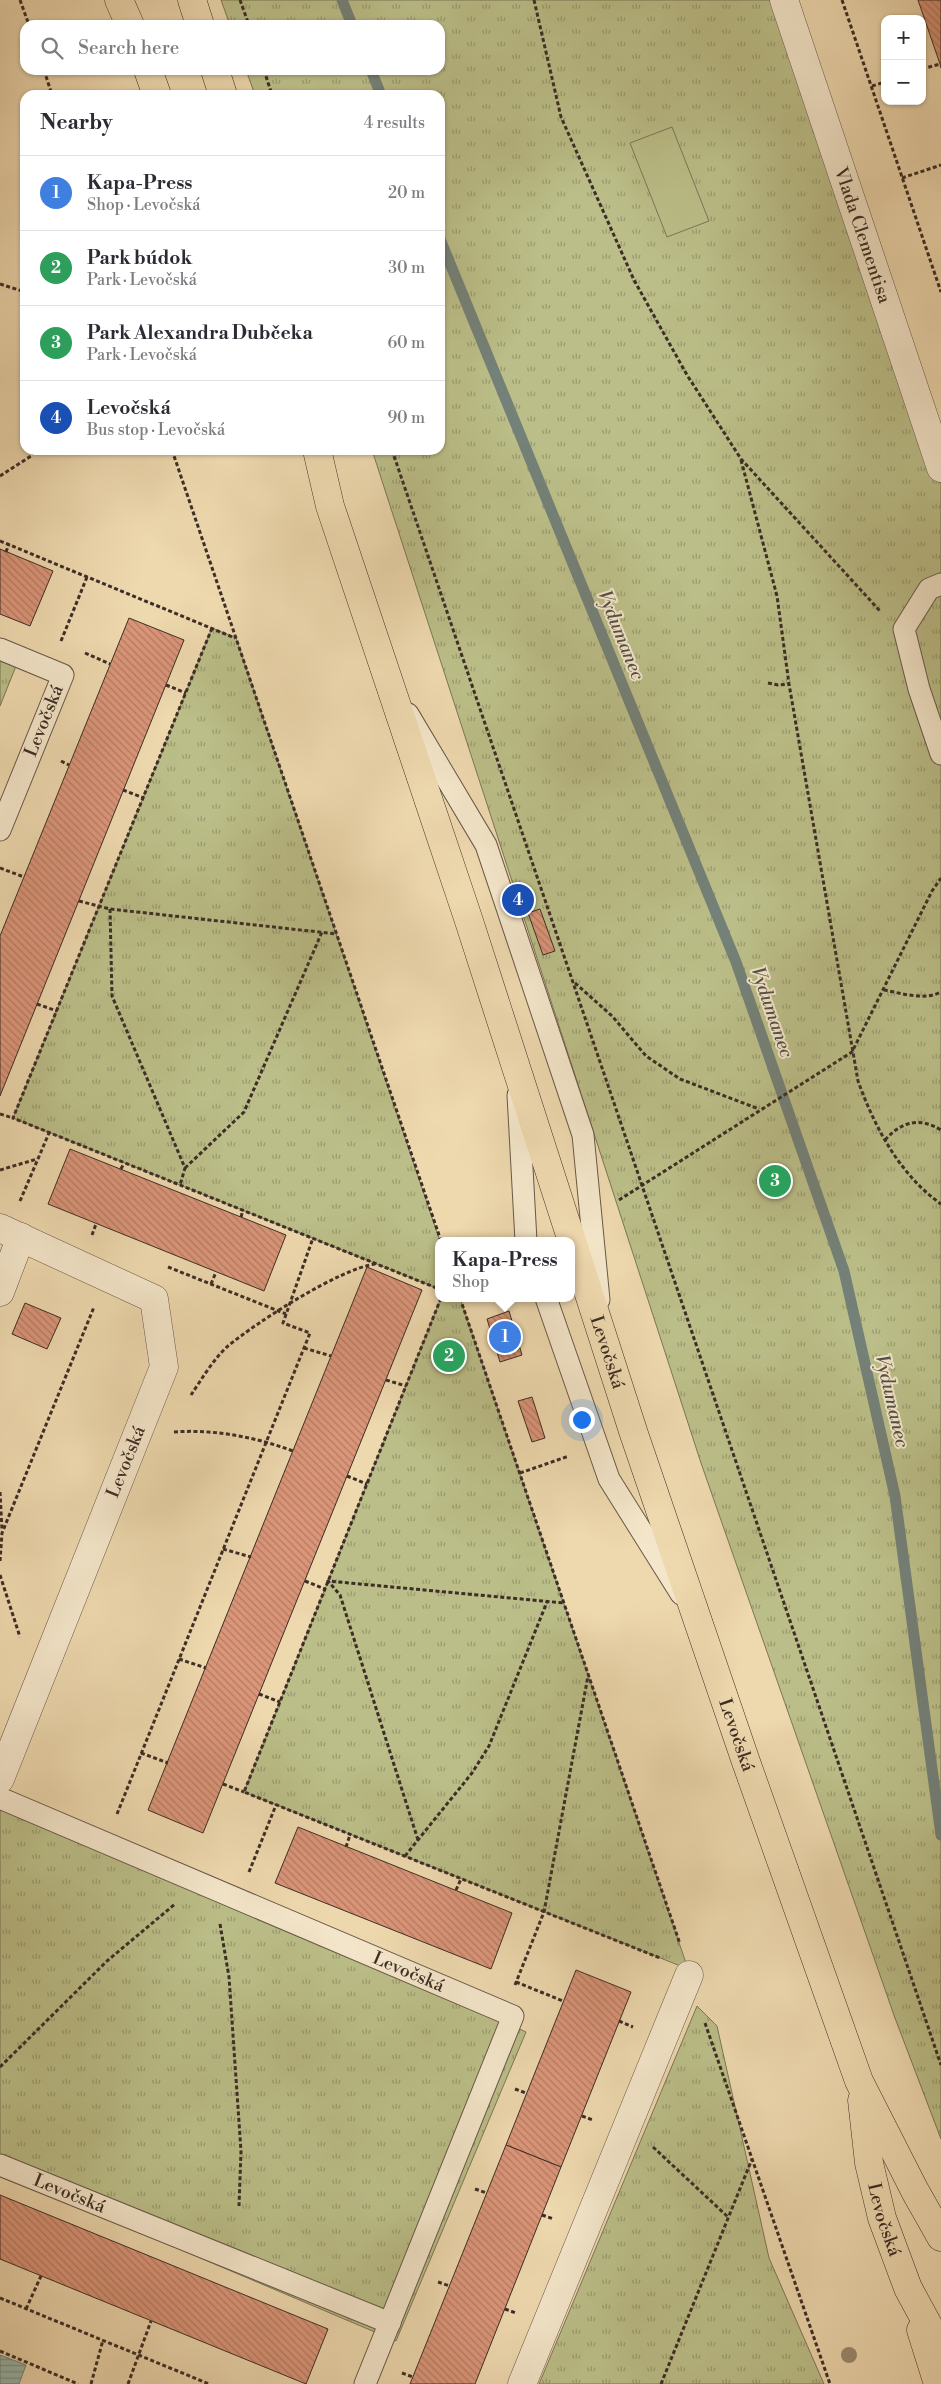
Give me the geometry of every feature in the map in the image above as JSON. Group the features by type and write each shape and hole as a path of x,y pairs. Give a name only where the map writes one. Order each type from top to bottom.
{"main road":[{"path":"119,0 128,20"},
{"path":"192,0 198,20"},
{"path":"150,75 155,90"},
{"path":"217,75 221,90"},
{"name":"Levočská","path":"306,455 330,506"},
{"name":"Levočská","path":"318,455 330,506 517,1067 571,1237"},
{"name":"Levočská","path":"575,1249 698,1622 860,2081 915,2191 941,2237"},
{"name":"Levočská","path":"860,2081 868,2163 882,2218 908,2288 941,2349"},
{"path":"908,2288 938,2384"}],"street":[{"name":"Vlada Clementisa","path":"784,0 941,468"},
{"path":"0,1292 10,1232"},
{"name":"Levočská","path":"0,1779 164,1367 154,1299 10,1232"},
{"path":"522,2384 689,1972"}],"lane":[{"path":"941,584 929,589 904,628 919,689 941,754"},
{"name":"Levočská","path":"0,649 63,675 0,830"},
{"path":"389,682 486,845 583,1135 602,1333"},
{"path":"517,1067 526,1237"},
{"path":"547,1302 609,1479 698,1622"},
{"name":"Levočská","path":"0,1798 505,2012"},
{"path":"365,2384 513,2016 505,2012"},
{"name":"Levočská","path":"0,2165 390,2323"}],"path":[{"path":"20,0 27,20"},
{"path":"240,0 246,20"},
{"path":"534,0 561,117 634,280 687,375 741,460 882,614 904,628"},
{"path":"842,0 941,292"},
{"path":"926,69 940,64"},
{"path":"46,75 50,90"},
{"path":"266,75 270,90"},
{"path":"872,86 881,83"},
{"path":"902,178 941,165"},
{"path":"935,275 941,273"},
{"path":"0,284 20,290"},
{"path":"0,476 32,455"},
{"path":"174,455 440,1237"},
{"path":"394,455 941,2065"},
{"path":"741,460 776,596 788,684 852,1052 861,1090 886,1140 914,1182 941,1204"},
{"path":"0,540 236,638"},
{"path":"6,552 9,544"},
{"path":"50,670 87,577"},
{"path":"14,1118 212,628"},
{"path":"768,683 788,684"},
{"path":"166,685 186,693"},
{"path":"123,790 144,798"},
{"path":"0,868 24,877"},
{"path":"591,1214 624,1198 643,1184 852,1052 932,892 941,878"},
{"path":"79,901 110,909 336,934"},
{"path":"110,909 112,996 185,1168"},
{"path":"180,1185 185,1168 244,1112 322,932"},
{"path":"574,982 612,1016 646,1056 680,1079 760,1110"},
{"path":"884,990 919,996 941,992"},
{"path":"37,1004 57,1011"},
{"path":"0,1114 435,1287"},
{"path":"886,1140 898,1128 910,1122 924,1122 941,1130"},
{"path":"10,1232 48,1133"},
{"path":"0,1170 38,1159"},
{"path":"121,1169 124,1163"},
{"path":"241,1217 243,1210"},
{"path":"92,1236 96,1224"},
{"path":"106,1843 310,1333 283,1323 313,1238"},
{"path":"186,1402 226,1347 290,1305 343,1274 365,1266 378,1264"},
{"path":"211,1284 216,1272"},
{"path":"2,1534 94,1306 90,1299"},
{"path":"244,1792 439,1302"},
{"path":"461,1302 830,2384"},
{"path":"304,1348 331,1356"},
{"path":"386,1380 406,1386"},
{"path":"136,1436 199,1430 266,1441 293,1451"},
{"path":"347,1476 367,1484"},
{"path":"0,1492 2,1534 0,1561"},
{"path":"223,1549 250,1557"},
{"path":"0,1575 36,1685"},
{"path":"305,1581 325,1589"},
{"path":"328,1581 564,1603"},
{"path":"328,1581 340,1595 418,1840"},
{"path":"405,1856 472,1773 489,1746 547,1602"},
{"path":"179,1659 206,1668"},
{"path":"505,2012 544,1912 588,1676"},
{"path":"259,1694 280,1702"},
{"path":"141,1753 168,1763"},
{"path":"223,1784 689,1972"},
{"path":"239,1898 276,1805"},
{"path":"346,1846 350,1835"},
{"path":"456,1890 461,1879"},
{"path":"0,2067 107,1961 175,1905 206,1884 229,1977 241,2151 239,2206"},
{"path":"516,1982 563,2001"},
{"path":"628,2124 728,2217"},
{"path":"661,2384 753,2158"},
{"path":"26,2309 41,2276"},
{"path":"0,2298 209,2384"},
{"path":"128,2384 151,2321"},
{"path":"91,2384 103,2340"},
{"path":"0,2351 78,2384"}],"green space":[{"path":"221,0 780,0 941,468 941,2139 895,2018 701,1463 374,455 445,455 445,90 253,90 248,75 445,75 445,20 228,20"},
{"path":"672,127 709,221 667,237 630,143"},
{"path":"212,628 236,638 439,1237 435,1237 435,1287 13,1118"},
{"path":"0,659 16,666 0,706"},
{"path":"439,1302 461,1302 688,1969 244,1792"},
{"path":"9,1790 526,2032 396,2341 0,2173 0,1812"},
{"path":"697,2006 717,2026 769,2258 824,2384 539,2384"}],"water":[{"path":"0,2355 26,2365 19,2384 0,2384"}],"building":[{"path":"918,0 941,0 941,68 926,23 926,15 923,15"},
{"path":"0,549 53,571 30,626 0,614"},
{"path":"129,618 184,640 0,1096 0,936"},
{"path":"540,909 555,951 543,955 528,913"},
{"path":"70,1149 286,1235 264,1291 48,1204"},
{"path":"367,1267 422,1290 203,1833 148,1810"},
{"path":"25,1303 61,1318 47,1349 12,1334"},
{"path":"509,1311 522,1355 500,1362 487,1319"},
{"path":"532,1397 545,1438 532,1442 518,1401"},
{"path":"298,1827 512,1913 491,1969 275,1883"},
{"path":"576,1970 631,1992 561,2167 506,2145"},
{"path":"506,2145 561,2167 475,2384 410,2384"},
{"path":"0,2195 328,2329 306,2384 0,2259"}],"waterway":[{"name":"Vydumanec","path":"342,0 350,20"},
{"name":"Vydumanec","path":"373,75 379,90"},
{"name":"Vydumanec","path":"445,251 736,962 844,1271 895,1496 941,1835"}],"place":[{"name":"Levočská","path":"518,900"},
{"name":"Park Alexandra Dubčeka","path":"775,1181"},
{"name":"Kapa-Press","path":"505,1337"},
{"name":"Park búdok","path":"449,1356"}]}
